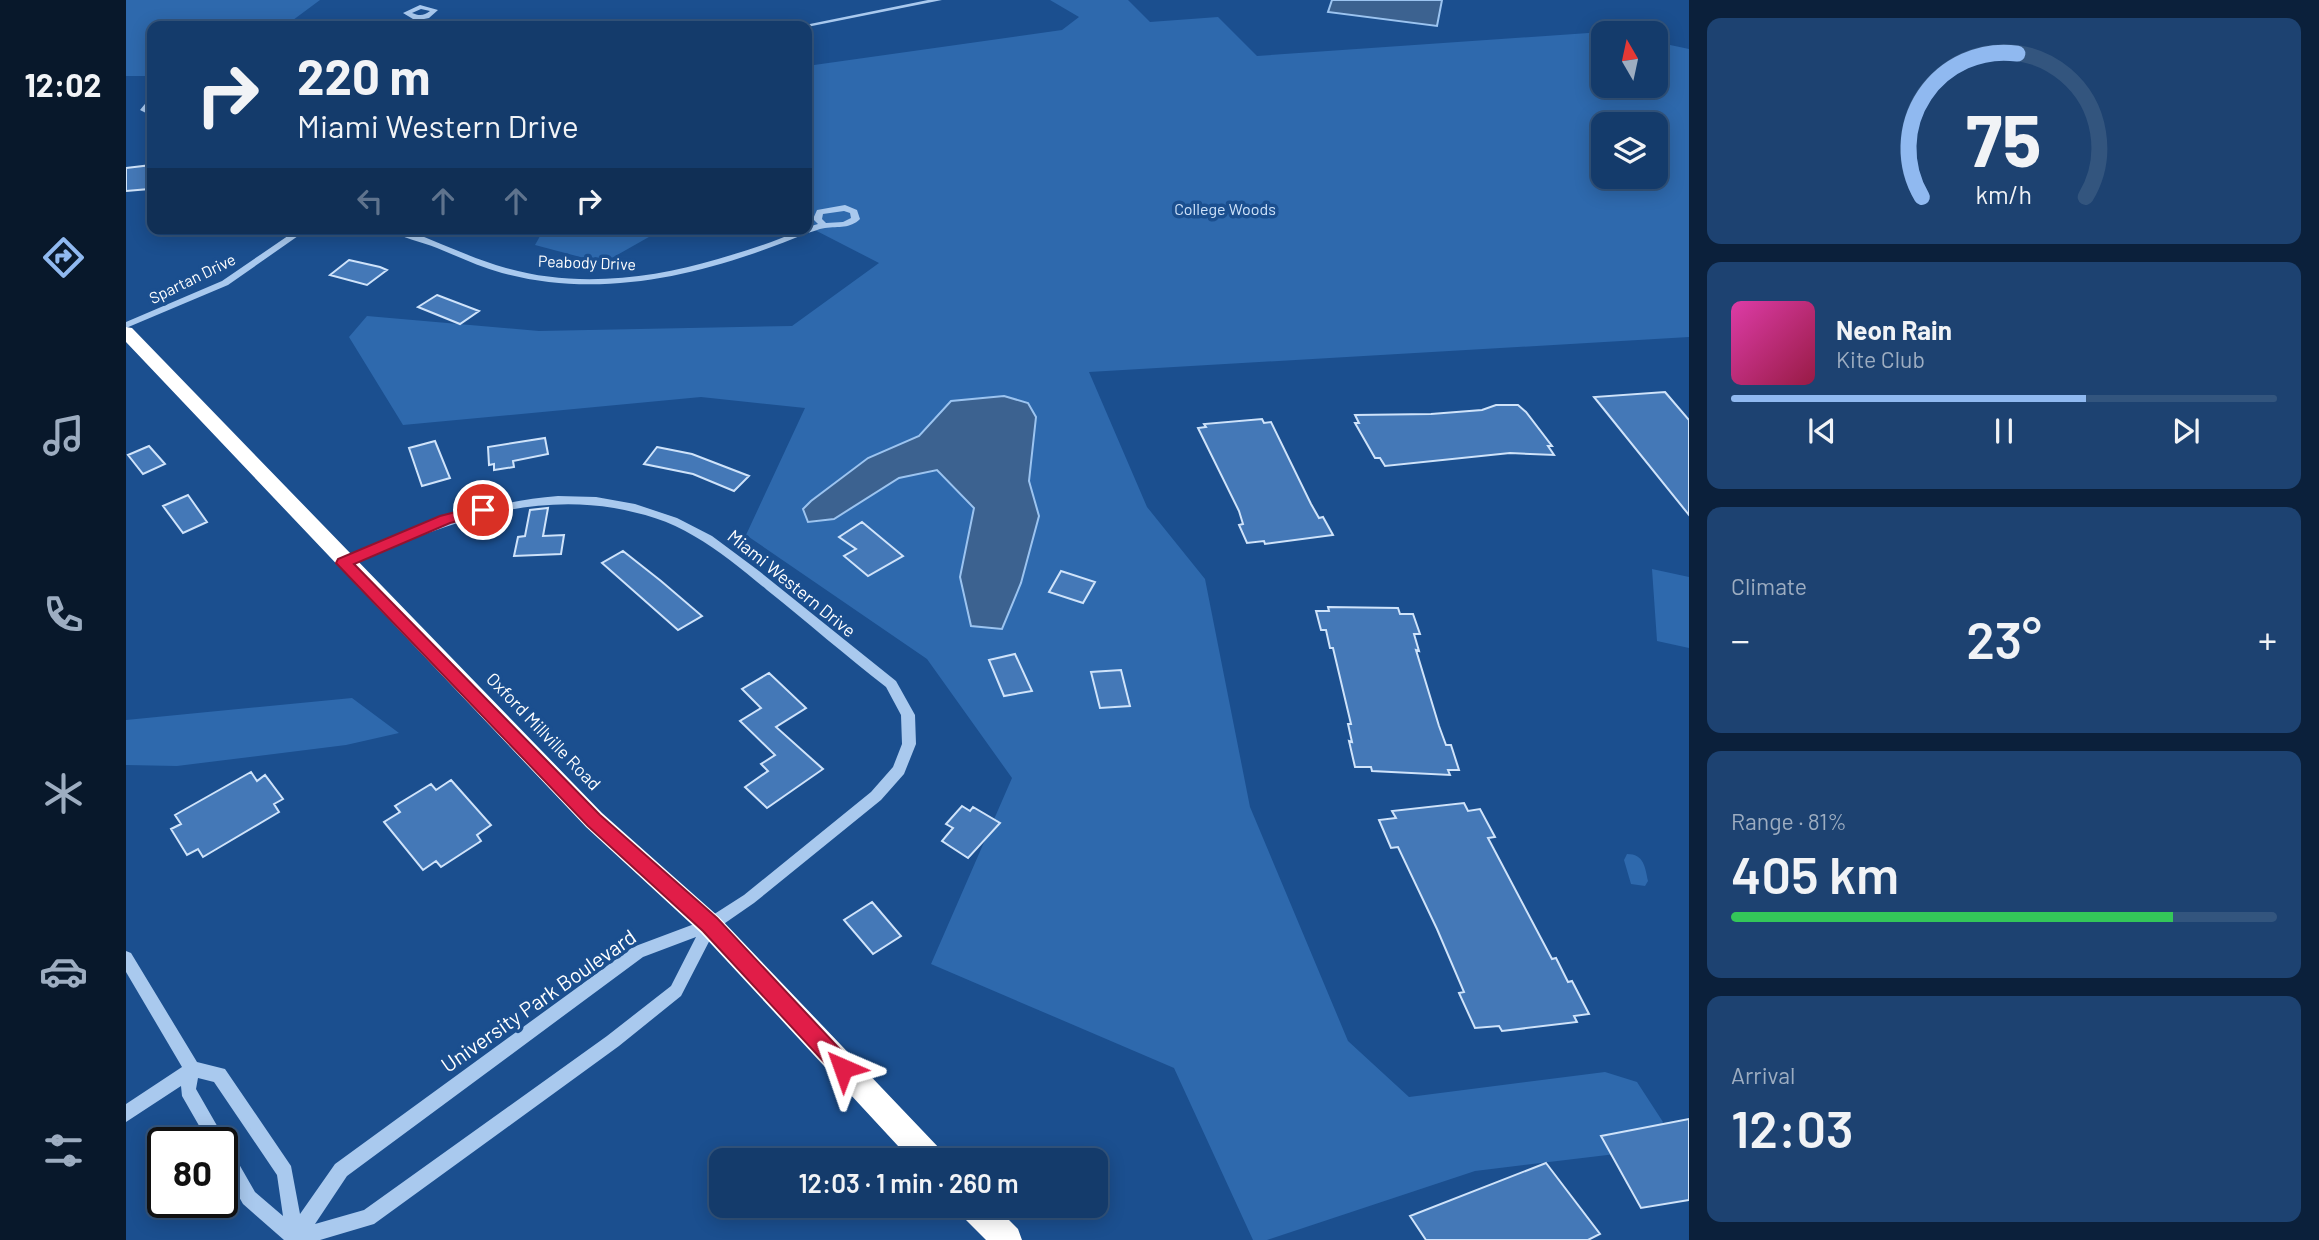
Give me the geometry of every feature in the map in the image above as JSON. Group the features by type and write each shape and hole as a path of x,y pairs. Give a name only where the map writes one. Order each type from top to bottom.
{"highway":[{"name":"Oxford Millville Road","path":"126,332 344,563 594,820 710,925 920,1148"},
{"path":"986,1218 1007,1240"}],"street":[{"path":"812,24 939,0"},
{"name":"Peabody Drive","path":"812,229 824,225"},
{"name":"Spartan Drive","path":"126,325 225,283 295,235"},
{"name":"Peabody Drive","path":"408,235 480,263 522,275 609,282 650,280 717,264 797,235"},
{"name":"Miami Western Drive","path":"344,563 446,519 502,505 555,498 601,500 658,514 706,537 891,684 908,715 909,744 899,770 876,796 749,899 710,925"},
{"path":"294,1239 368,1218 613,1041 676,991 710,925"},
{"name":"University Park Boulevard","path":"294,1239 341,1170 638,952 710,925"},
{"path":"126,958 191,1069 188,1090 209,1127"},
{"path":"126,1114 191,1069 219,1075 285,1172 294,1239"},
{"path":"238,1178 249,1198 294,1239"}],"green space":[{"path":"126,0 320,0 292,21 147,21 147,76 126,76"},
{"name":"College Woods","path":"1050,0 1128,0 1150,22 1218,17 1257,56 1591,33 1591,98 1668,98 1668,45 1689,49 1689,337 1089,372 1147,507 1205,579 1250,807 1348,1041 1409,1097 1605,1072 1637,1082 1663,1122 1649,1150 1475,1171 1267,1240 1253,1240 1174,1068 931,964 1012,778 927,659 746,535 805,408 701,397 403,425 349,337 367,316 539,331 792,326 879,263 812,229 812,65 1062,30 1079,17"},
{"path":"541,235 652,235 603,263 535,245"},
{"path":"1652,569 1689,577 1689,648 1657,641"},
{"path":"352,698 399,733 346,745 177,766 126,765 126,720"},
{"path":"1627,854 1637,856 1643,862 1648,881 1645,886 1631,884 1624,860"}],"shaded area":[{"path":"1332,0 1442,0 1437,26 1328,12"},
{"path":"1004,396 1028,403 1036,417 1029,481 1039,516 1021,583 1002,629 971,626 960,577 974,508 937,470 899,478 834,519 808,522 803,509 868,458 919,436 951,401"}],"building":[{"path":"147,166 147,189 126,191 126,168"},
{"path":"349,260 387,270 367,285 330,275"},
{"path":"437,295 479,311 460,324 418,307"},
{"path":"1665,392 1689,420 1689,515 1594,397"},
{"path":"1496,405 1518,405 1552,446 1548,446 1554,455 1510,453 1385,466 1380,458 1375,458 1355,423 1359,423 1355,415 1431,414 1482,410"},
{"path":"1262,419 1264,423 1271,422 1311,504 1319,518 1323,517 1333,535 1265,544 1264,541 1247,543 1239,525 1243,524 1239,511 1198,428 1206,427 1204,424"},
{"path":"545,438 548,454 513,461 514,467 494,470 494,464 489,465 488,447"},
{"path":"435,441 450,478 422,486 409,448"},
{"path":"149,446 165,464 143,474 128,455"},
{"path":"657,447 692,454 749,476 734,491 693,474 644,464"},
{"path":"188,495 207,522 183,533 163,506"},
{"path":"548,508 543,536 564,535 561,554 514,556 518,537 525,536 530,510"},
{"path":"862,522 903,556 868,576 844,556 856,549 839,537"},
{"path":"623,551 702,616 678,630 602,563"},
{"path":"1061,571 1095,582 1083,603 1049,592"},
{"path":"1328,607 1398,608 1400,614 1413,614 1420,634 1414,634 1419,651 1416,650 1439,726 1446,745 1451,745 1459,770 1448,770 1450,775 1372,771 1371,767 1355,767 1349,741 1352,742 1348,724 1351,724 1333,648 1330,648 1326,630 1321,630 1316,611 1329,611"},
{"path":"1015,654 1032,691 1004,696 989,660"},
{"path":"1121,670 1130,706 1100,708 1091,672"},
{"path":"769,673 806,708 776,727 823,769 767,808 745,787 768,771 761,764 775,755 740,721 761,708 742,689"},
{"path":"251,772 257,781 265,775 283,799 274,804 279,812 203,857 198,849 187,855 171,829 181,824 175,815"},
{"path":"451,780 491,825 477,835 481,841 441,867 436,861 423,870 384,822 400,812 395,806 431,784 436,790"},
{"path":"1464,803 1468,811 1480,809 1495,837 1488,838 1552,959 1556,958 1568,982 1572,981 1589,1014 1574,1016 1577,1022 1502,1031 1499,1026 1475,1028 1459,993 1464,992 1437,929 1398,847 1391,848 1379,820 1396,818 1392,811"},
{"path":"962,806 970,811 973,807 1000,823 968,858 942,841 953,828 946,824"},
{"path":"872,902 901,936 873,954 844,920"},
{"path":"1689,1119 1689,1200 1641,1208 1601,1136"},
{"path":"1546,1163 1600,1234 1588,1240 1426,1240 1410,1216"}],"route":[{"path":"483,510 446,519 344,563 594,820 710,925 843,1068"}]}
